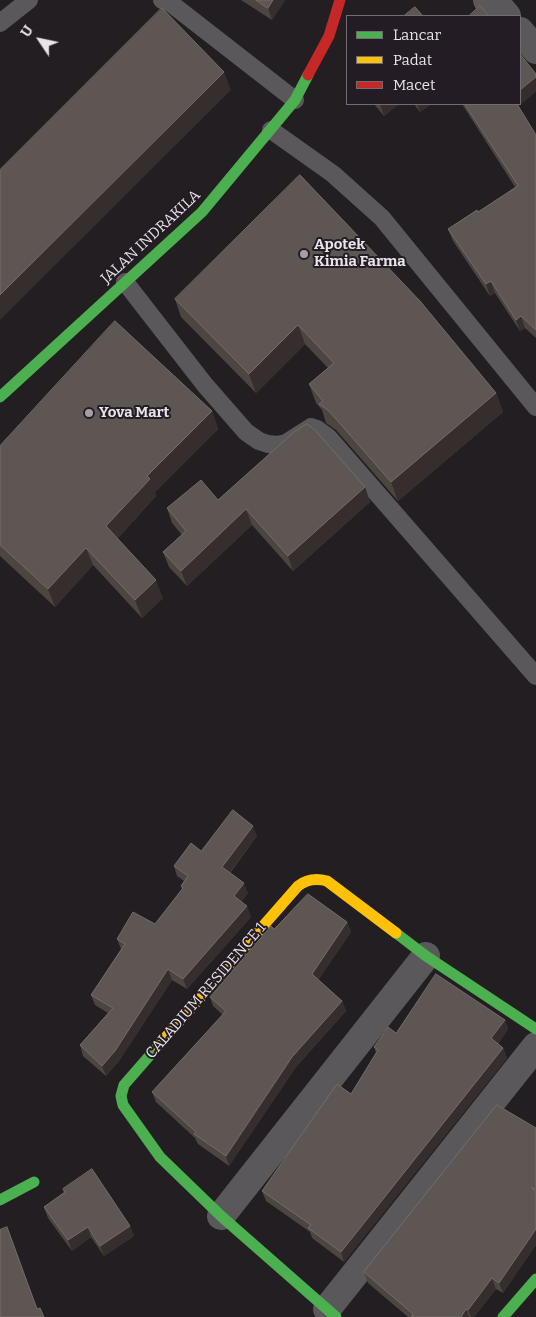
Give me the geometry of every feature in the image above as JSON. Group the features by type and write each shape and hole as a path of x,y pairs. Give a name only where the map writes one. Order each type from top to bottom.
{"street":[{"name":"JALAN INDRAKILA","path":"0,397 202,212 295,100 329,36 340,0"},
{"path":"487,0 506,15"},
{"path":"521,32 536,50"},
{"name":"CALADIUM RESIDENCE 1","path":"536,1029 426,956 327,881 305,880 124,1085 121,1096 123,1105 133,1121 160,1157 221,1216 331,1313 536,1046"},
{"path":"221,1216 426,956"},
{"path":"0,1200 34,1182"},
{"path":"503,1317 536,1279"}],"lane":[{"path":"0,23 29,0"},
{"path":"162,0 169,2 295,100"},
{"path":"271,130 333,174 382,218 536,407"},
{"path":"125,282 205,385 246,432 259,441 268,444 286,443 311,427 328,437 536,676"}],"building":[{"path":"256,0 273,0 268,8"},
{"path":"480,6 488,15 470,15"},
{"path":"415,7 422,15 405,15"},
{"path":"162,8 224,72 0,295 0,170"},
{"path":"521,55 536,74 536,77 521,89"},
{"path":"466,105 518,105 536,135 536,330 521,316 516,320 491,281 486,284 448,229 518,186"},
{"path":"300,175 420,301 496,393 391,482 329,411 319,404 323,401 309,384 334,363 298,325 249,374 175,299"},
{"path":"115,321 212,411 147,476 150,479 106,526 156,580 135,600 86,548 48,589 0,545 0,446"},
{"path":"307,424 315,430 365,487 288,556 246,509 181,571 163,552 186,531 167,508 201,480 218,500 294,432"},
{"path":"233,810 253,826 222,867 244,883 234,896 247,906 183,979 168,969 115,1051 102,1066 80,1045 113,1008 91,995 125,944 117,939 133,912 155,924 183,888 181,886 188,876 174,866 191,843 201,851"},
{"path":"308,894 347,922 312,974 342,1001 292,1057 226,1156 194,1134 196,1132 152,1092 226,1011 210,997 271,926 274,929"},
{"path":"436,974 505,1020 491,1038 503,1048 341,1252 308,1228 311,1225 262,1191 337,1084 351,1094 378,1050 374,1047 388,1027 396,1033"},
{"path":"497,1105 536,1128 536,1190 531,1187 536,1192 536,1229 499,1283 492,1278 461,1317 411,1317 413,1314 364,1272"},
{"path":"92,1169 130,1226 100,1246 88,1227 68,1240 44,1207 65,1192 63,1189"},
{"path":"7,1227 37,1309 40,1308 44,1317 0,1317 0,1230"}],"traffic: fast":[{"path":"0,397 202,212 295,100 308,75"},
{"path":"396,933 426,956 536,1029"},
{"path":"158,1046 124,1085 121,1096 123,1105 160,1157 221,1216 336,1317"},
{"path":"0,1200 34,1182"},
{"path":"503,1317 536,1279"}],"traffic: slow":[{"path":"158,1046 298,886 305,882 315,879 327,881 396,933"}],"traffic: jam":[{"path":"308,75 329,36 340,0"}],"place":[{"name":"Apotek Kimia Farma","path":"304,254"},
{"name":"Yova Mart","path":"89,413"}]}
